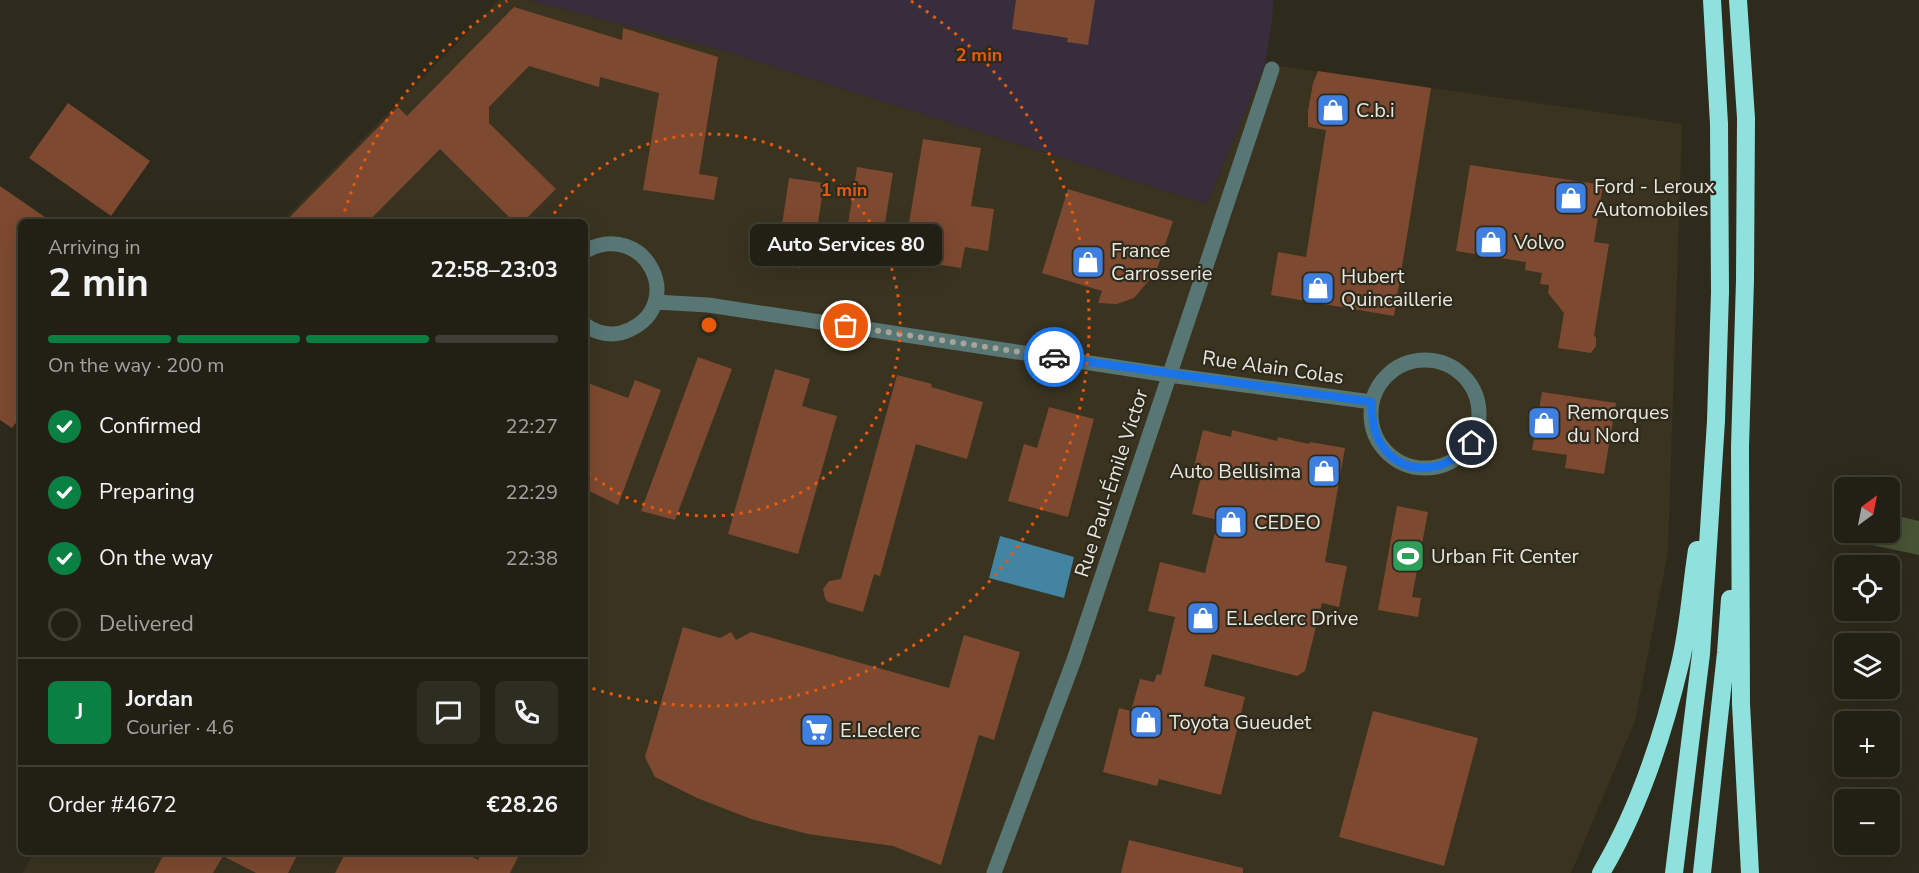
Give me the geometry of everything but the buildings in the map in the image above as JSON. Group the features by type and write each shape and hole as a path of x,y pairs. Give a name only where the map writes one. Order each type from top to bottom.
{"highway":[{"path":"1674,873 1701,654 1716,421 1720,292 1719,160 1712,0"},
{"path":"1738,0 1746,118 1745,280 1740,447 1741,704 1750,873"},
{"path":"1601,873 1613,854 1653,762 1680,662 1716,421"},
{"path":"1702,873 1726,653 1740,447"}],"street":[{"name":"Rue Paul-Émile Victor","path":"994,873 1074,660 1272,69"},
{"path":"588,249 596,245 610,243 624,244 637,251 648,261 657,288 655,302 648,316 637,327 622,333 607,334 588,328"},
{"name":"Rue Alain Colas","path":"655,302 708,305 1169,375 1372,402"},
{"path":"1420,359 1437,360 1454,367 1467,378 1476,393 1480,410 1478,427 1472,443 1460,456 1445,464 1429,468 1412,467 1396,460 1379,442 1371,419 1372,402 1378,386 1389,372 1404,363 1420,359"}],"shaded area":[{"path":"499,0 528,0 724,51 1207,204 1265,64 1682,124 1668,552 1635,721 1571,873 23,873 32,855 588,855 588,219 284,219"},
{"path":"528,0 1273,0 1272,23 1265,64 1207,204 724,51"}],"green space":[{"path":"1900,516 1919,521 1919,555 1862,543 1900,543"}],"water":[{"path":"1000,536 1074,557 1064,598 989,578"}],"way so far":[{"path":"846,326 1054,357"}],"place":[{"name":"C.b.i","path":"1333,110"},
{"name":"Ford - Leroux Automobiles","path":"1571,198"},
{"name":"Volvo","path":"1491,242"},
{"name":"France Carrosserie","path":"1088,262"},
{"name":"Hubert Quincaillerie","path":"1318,288"},
{"name":"Auto Services 80","path":"846,326"},
{"name":"Remorques du Nord","path":"1544,423"},
{"name":"Auto Bellisima","path":"1324,471"},
{"name":"CEDEO","path":"1231,522"},
{"name":"Urban Fit Center","path":"1408,556"},
{"name":"E.Leclerc Drive","path":"1203,618"},
{"name":"Toyota Gueudet","path":"1146,722"},
{"name":"E.Leclerc","path":"817,730"}],"route":[{"path":"1054,357 1372,402 1371,419 1375,435 1384,449 1396,460 1412,467 1429,468 1445,464 1460,456 1472,443"}]}
